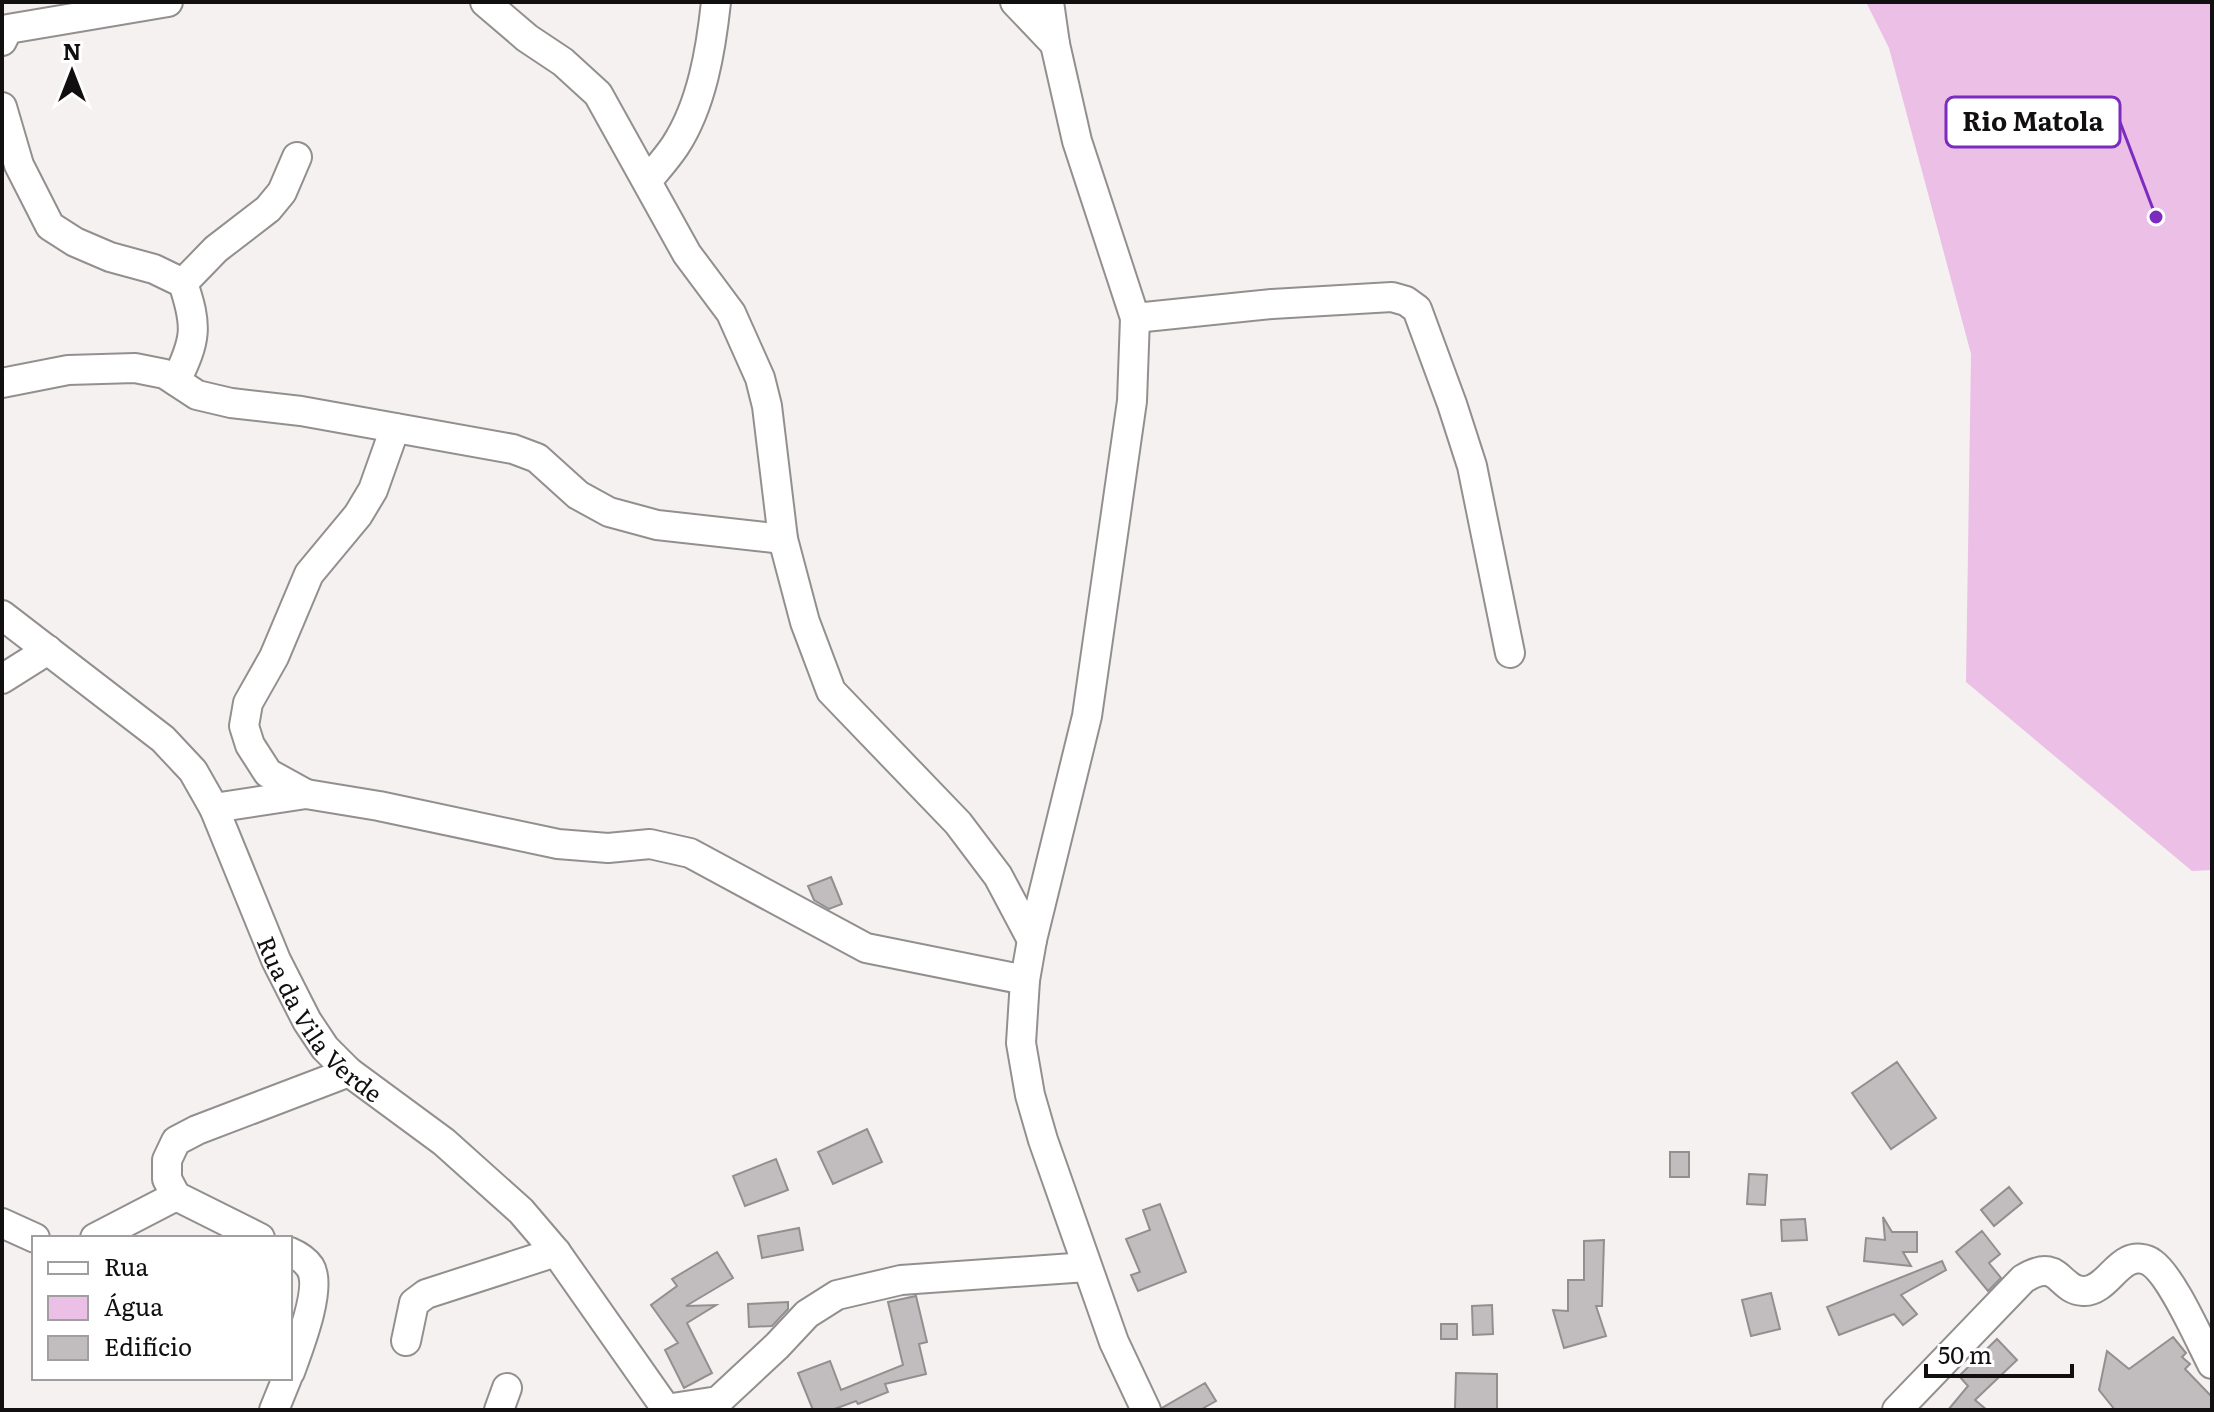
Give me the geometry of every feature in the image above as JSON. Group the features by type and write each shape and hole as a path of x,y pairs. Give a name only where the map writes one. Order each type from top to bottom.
{"street":[{"path":"2,41 8,29 168,2"},
{"path":"485,2 527,38 563,62 598,94 687,254 731,313 755,365 767,406 783,539 805,622 831,691 958,823 998,876 1032,940"},
{"path":"648,180 676,144 697,96 712,36 716,2"},
{"path":"1015,2 1055,44"},
{"path":"1049,2 1055,44 1077,141 1135,318 1132,401 1087,716 1032,940 1025,980 1021,1043 1030,1095 1087,1267 1114,1342 1146,1410"},
{"path":"2,107 19,165 50,226 98,252 154,269 183,283 192,310 194,333 176,381"},
{"path":"183,283 216,249 268,209 282,192 297,157"},
{"path":"1135,318 1272,304 1392,297 1406,301 1417,309 1472,466 1510,653"},
{"path":"2,383 68,370 135,368 165,374 197,395 231,403 301,411 513,449 537,458 578,495 609,512 657,525 783,539"},
{"path":"306,794 268,773 250,745 244,726 248,703 274,657 309,574 358,515 373,490 395,428"},
{"name":"Rua da Vila Verde","path":"2,615 163,739 193,771 214,808 276,960 325,1048 349,1072 444,1142 521,1211 556,1252 666,1410"},
{"path":"2,679 48,650"},
{"path":"214,808 306,794 379,806 558,844 608,848 650,844 690,853 866,948 1025,980"},
{"path":"256,1236 176,1196 167,1179 167,1160 176,1141 197,1130 349,1072"},
{"path":"99,1236 176,1196"},
{"path":"2,1223 32,1237"},
{"path":"406,1341 414,1303 426,1294 556,1252"},
{"path":"292,1253 310,1266 314,1279 309,1311 292,1366"},
{"path":"1897,1410 2023,1279 2044,1271 2057,1274 2077,1291 2089,1291 2129,1260 2143,1258 2153,1263 2167,1280 2212,1364"},
{"path":"666,1410 718,1401 807,1314 837,1295 901,1280 1087,1267"},
{"path":"274,1410 286,1380"}],"water":[{"path":"1866,2 2212,2 2212,870 2192,871 1966,682 1971,354 1889,48"}],"building":[{"path":"831,877 842,904 829,909 814,900 808,886"},
{"path":"1897,1062 1936,1118 1891,1149 1852,1093"},
{"path":"867,1129 882,1162 833,1184 818,1152"},
{"path":"1670,1152 1689,1152 1689,1177 1670,1177"},
{"path":"776,1159 788,1190 745,1206 733,1176"},
{"path":"1749,1174 1767,1175 1765,1205 1747,1204"},
{"path":"2009,1187 2022,1203 1994,1226 1981,1210"},
{"path":"1160,1204 1186,1272 1138,1291 1131,1275 1140,1272 1126,1239 1150,1230 1143,1210"},
{"path":"1883,1217 1892,1232 1917,1232 1917,1252 1903,1252 1911,1266 1864,1261 1866,1238 1885,1240"},
{"path":"1805,1219 1807,1240 1782,1241 1781,1220"},
{"path":"799,1228 803,1250 762,1258 758,1236"},
{"path":"1982,1231 2000,1254 1989,1263 2001,1278 1988,1291 1956,1252"},
{"path":"1604,1240 1602,1306 1596,1306 1606,1336 1564,1348 1553,1310 1568,1311 1568,1280 1584,1280 1584,1241"},
{"path":"717,1252 733,1278 686,1306 716,1305 687,1323 712,1373 684,1388 665,1350 678,1343 651,1305 677,1286 672,1279"},
{"path":"1942,1261 1946,1270 1901,1295 1917,1314 1903,1325 1894,1314 1839,1335 1827,1307"},
{"path":"1771,1293 1780,1329 1751,1336 1742,1300"},
{"path":"916,1296 927,1342 919,1344 926,1374 885,1384 888,1392 858,1404 856,1401 832,1410 813,1410 798,1373 830,1361 841,1390 903,1365 888,1302"},
{"path":"788,1302 788,1309 772,1326 749,1327 748,1304"},
{"path":"1492,1305 1493,1334 1473,1335 1472,1306"},
{"path":"1441,1324 1457,1324 1457,1339 1441,1339"},
{"path":"2173,1337 2186,1353 2182,1357 2190,1364 2185,1369 2212,1397 2212,1410 2115,1410 2099,1390 2107,1351 2129,1369"},
{"path":"1997,1339 2017,1360 1975,1400 1987,1410 1948,1410 1968,1386 1959,1376"},
{"path":"1456,1373 1497,1374 1497,1410 1455,1409"},
{"path":"1205,1383 1216,1401 1200,1410 1163,1410 1162,1408"}],"place":[{"name":"Rio Matola","path":"2156,217"}]}
